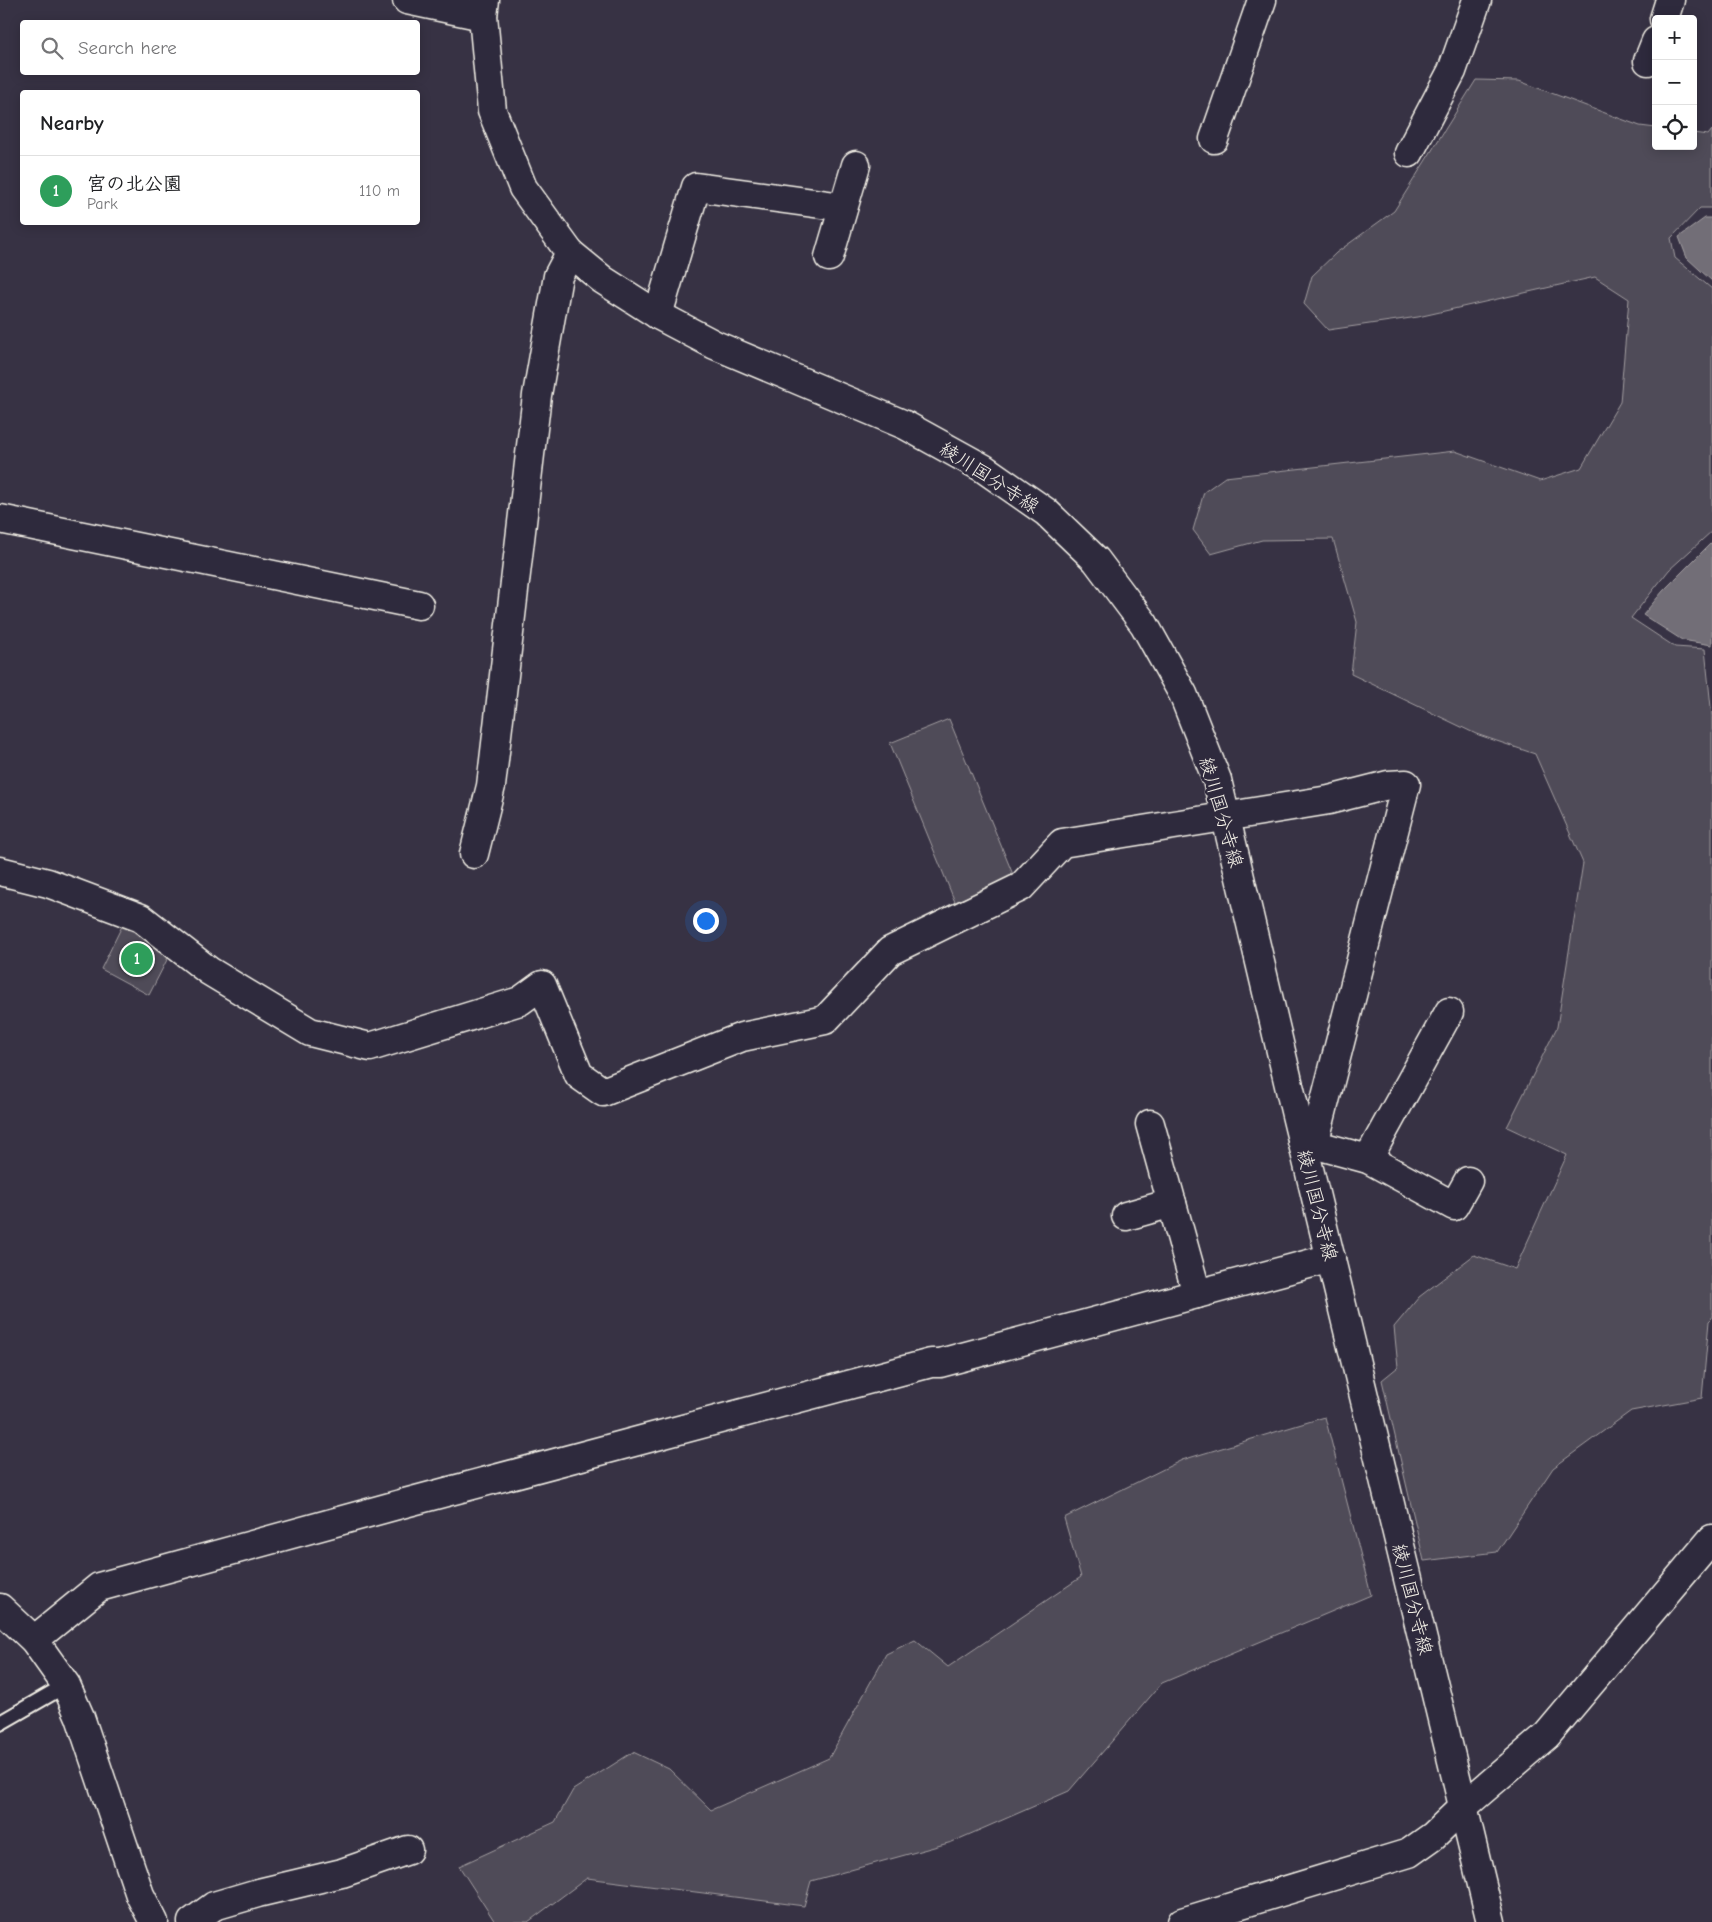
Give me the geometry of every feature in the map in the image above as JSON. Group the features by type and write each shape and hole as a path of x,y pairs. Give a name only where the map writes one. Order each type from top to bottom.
{"street":[{"path":"406,0 484,8"},
{"path":"1214,139 1262,0"},
{"path":"1409,154 1452,70 1477,0"},
{"path":"1665,15 1670,0"},
{"name":"綾川国分寺線","path":"484,8 492,111 523,188 570,252 603,280 658,315 715,345 905,425 983,468 1046,512 1096,560 1144,624 1183,694 1217,780 1308,1142 1331,1258 1491,1922"},
{"path":"829,257 856,165"},
{"path":"658,315 696,187 844,207"},
{"path":"474,854 491,786 538,395 558,276 570,252"},
{"path":"0,520 419,605"},
{"path":"0,871 48,883 141,918 209,971 310,1032 370,1047 520,1001 542,985 579,1075 603,1092 742,1037 825,1020 890,950 1021,887 1062,843 1329,800 1388,785 1406,784 1308,1142 1368,1159 1454,1206 1468,1181"},
{"path":"1368,1159 1449,1012"},
{"path":"1150,1124 1197,1294"},
{"path":"1126,1216 1172,1203"},
{"path":"34,1640 99,1587 410,1501 931,1363 950,1361 1331,1258"},
{"path":"1182,1922 1409,1853 1433,1836 1463,1807 1548,1735 1712,1540"},
{"path":"0,1608 34,1640 66,1685 80,1717 140,1895 154,1922"},
{"path":"192,1922 214,1906 258,1893 342,1873 408,1850"}],"lane":[{"path":"0,1723 66,1685"}],"shaded area":[{"path":"1476,80 1519,81 1640,126 1652,128 1652,150 1697,150 1697,134 1708,135 1712,130 1712,208 1700,208 1671,238 1675,258 1712,289 1712,531 1669,570 1631,618 1675,647 1705,649 1712,717 1712,1318 1709,1321 1702,1398 1631,1411 1553,1468 1497,1552 1424,1561 1382,1380 1398,1367 1394,1327 1419,1297 1474,1255 1515,1269 1567,1155 1507,1127 1557,1027 1583,863 1535,754 1476,734 1351,674 1357,622 1333,539 1262,540 1211,554 1193,530 1204,492 1225,477 1455,451 1540,481 1581,468 1620,402 1629,299 1595,277 1418,317 1328,330 1304,304 1312,276 1336,253 1394,211"},
{"path":"1705,218 1712,218 1712,281 1687,258 1679,237"},
{"path":"1712,542 1712,645 1682,640 1643,615 1663,591"},
{"path":"949,719 1014,877 955,902 890,743"},
{"path":"123,924 172,950 149,995 101,969"},
{"path":"1325,1417 1371,1595 1162,1683 1069,1791 952,1842 811,1881 804,1906 587,1878 528,1922 495,1922 459,1866 555,1822 573,1790 633,1752 669,1769 711,1810 829,1758 886,1654 915,1640 948,1667 1081,1577 1064,1518 1182,1460"}],"place":[{"name":"宮の北公園","path":"137,959"}]}
